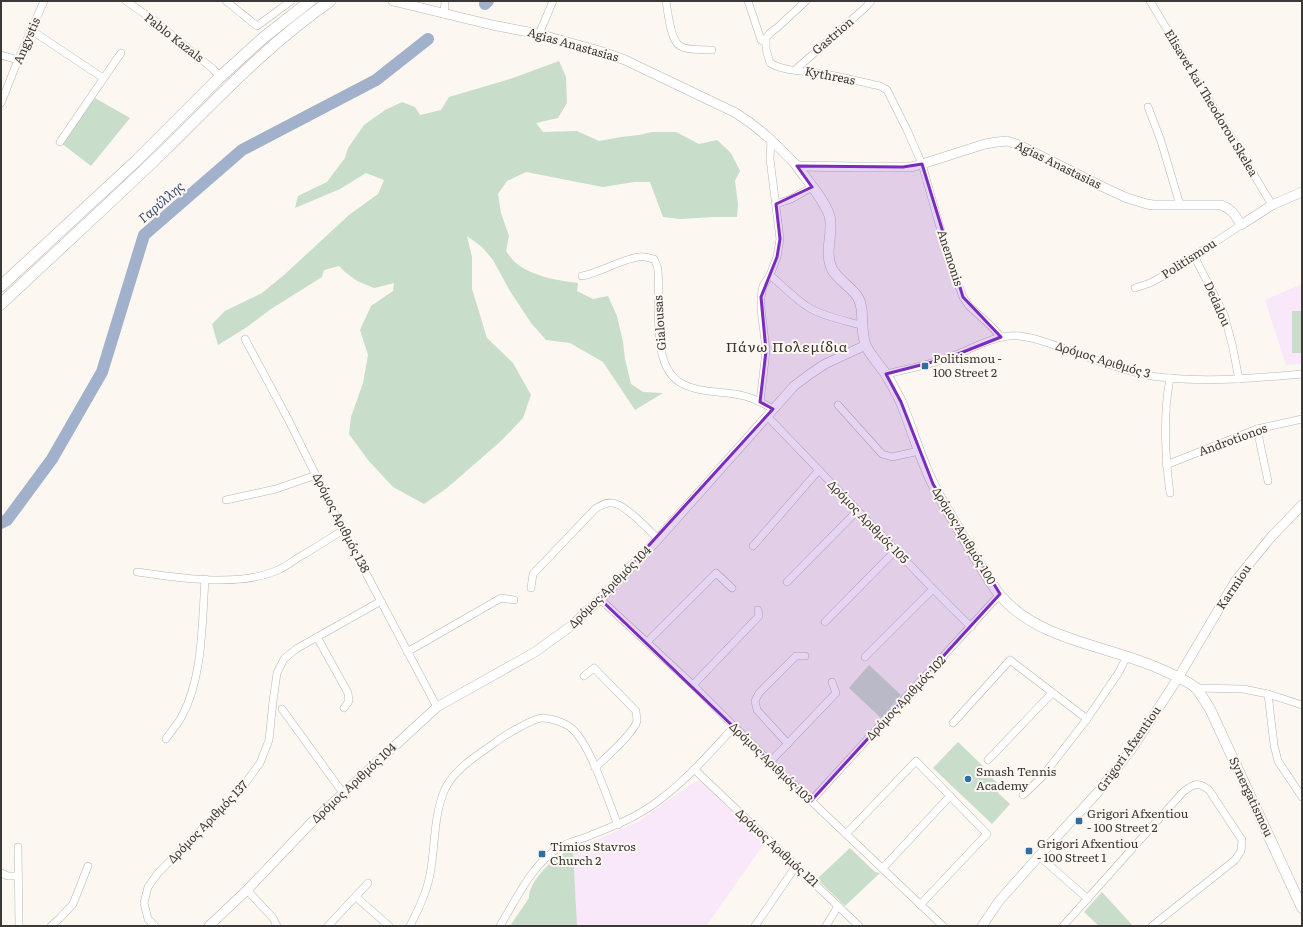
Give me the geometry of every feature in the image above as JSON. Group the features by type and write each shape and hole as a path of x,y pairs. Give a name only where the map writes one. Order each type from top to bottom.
{"main road":[{"path":"1,286 135,162 220,77 263,38 310,1"},
{"path":"1,304 143,171 259,57 295,27 330,1"},
{"name":"Agias Anastasias","path":"797,166 823,203 830,217 831,233 828,253 829,261 837,276 857,295 862,312 862,325 866,345"},
{"name":"Δρόμος Αριθμός 100","path":"866,345 886,374 901,402 933,484 976,559 1000,594 1013,608 1041,626 1072,640 1127,656 1158,668 1195,688"},
{"name":"Synergatismou","path":"1195,688 1210,709 1302,908"}],"street":[{"name":"Angystis","path":"1,103 44,1"},
{"name":"Pablo Kazals","path":"126,1 154,21 214,69 220,77"},
{"path":"226,1 257,26 292,1"},
{"name":"Agias Anastasias","path":"393,1 492,25 539,34 603,52 625,60 736,113 771,139 797,166 903,167 922,164 985,144 1007,141 1019,145 1127,198 1153,205 1221,205 1233,211 1241,225"},
{"path":"444,14 445,1"},
{"path":"539,34 553,1"},
{"path":"666,1 672,36 680,47 712,50"},
{"path":"748,1 761,40 766,43 766,38 770,33 806,1"},
{"name":"Gastrion","path":"795,70 871,1"},
{"name":"Elisavet kai Theodorou Skelea","path":"1150,1 1272,205"},
{"path":"31,30 103,78"},
{"name":"Kythreas","path":"766,43 766,54 770,63 774,66 849,79 880,86 887,90 922,164"},
{"path":"60,142 121,53"},
{"path":"1,55 18,60"},
{"path":"1148,107 1161,141 1180,205"},
{"path":"760,402 766,351 761,297 763,286 770,275 777,257 780,240 770,159 771,139"},
{"name":"Anemonis","path":"922,164 952,266 963,297 969,306 1001,337"},
{"path":"776,204 791,199 812,187"},
{"path":"1241,225 1272,205 1302,192"},
{"name":"Politismou","path":"1135,288 1150,283 1165,275 1241,225"},
{"name":"Gialousas","path":"582,276 590,275 633,258 645,256 654,259 658,270 659,329 663,360 670,374 683,384 700,389 742,395 773,409"},
{"name":"Dedalou","path":"1194,256 1224,314 1239,378"},
{"path":"770,275 798,300 810,308 842,320 862,325"},
{"path":"886,374 948,358 970,350 991,339 1001,337"},
{"name":"Δρόμος Αριθμός 3","path":"1001,337 1022,337 1047,343 1143,375 1186,379 1239,378 1302,374"},
{"name":"Δρόμος Αριθμός 138","path":"245,339 288,419 342,530 437,707"},
{"name":"Δρόμος Αριθμός 104","path":"209,926 247,890 311,823 437,707 535,652 571,626 600,599 658,539 794,386 825,364 866,345"},
{"path":"1170,378 1166,395 1166,465 1170,493"},
{"path":"838,405 882,454 892,457 919,451"},
{"name":"Δρόμος Αριθμός 105","path":"767,416 971,627"},
{"name":"Androtionos","path":"1166,465 1257,429 1302,419"},
{"path":"1257,429 1268,481"},
{"path":"753,546 819,470"},
{"path":"226,500 276,489 316,475"},
{"path":"531,588 533,574 595,509 604,503 613,503 621,506 658,539"},
{"name":"Karmiou","path":"1178,678 1236,580 1272,536 1302,505"},
{"path":"787,582 857,510"},
{"path":"137,572 205,579 241,579 259,576 278,570 342,530"},
{"path":"825,622 896,550"},
{"path":"647,642 716,573 732,588"},
{"path":"166,739 182,716 192,692 200,650 205,579"},
{"path":"865,657 933,589"},
{"name":"Δρόμος Αριθμός 102","path":"811,801 1000,594"},
{"path":"407,652 501,598 514,600"},
{"name":"Δρόμος Αριθμός 103","path":"600,599 693,685 770,762 943,926"},
{"name":"Δρόμος Αριθμός 137","path":"155,926 148,920 144,903 148,887 158,874 239,792 260,764 269,740 277,673 284,660 296,649 381,601"},
{"path":"693,685 759,616 758,610"},
{"path":"317,637 348,693 349,701 344,708"},
{"path":"788,744 757,710 755,701 760,693 796,656 805,656"},
{"path":"1023,795 1042,777 1087,719 1119,672 1127,656"},
{"path":"953,723 1010,660 1087,719"},
{"path":"584,676 594,668 636,711 637,721 631,731 595,768"},
{"name":"Grigori Afxentiou","path":"982,926 999,901 1098,792 1130,750 1178,678"},
{"path":"770,762 836,694 832,682"},
{"path":"1195,688 1243,689 1268,694 1302,705"},
{"path":"988,760 1052,693"},
{"path":"1268,694 1274,745 1278,761 1301,792"},
{"path":"282,709 343,793"},
{"path":"410,926 421,904 431,871 438,810 446,788 461,768 505,735 541,718 557,721 570,727 582,741 595,768 618,825"},
{"path":"500,926 530,876 545,859 561,847 618,825 633,818 654,804 695,770 734,727"},
{"path":"846,834 916,761 987,834 920,905"},
{"name":"Δρόμος Αριθμός 121","path":"695,770 859,926"},
{"path":"1064,926 1183,792 1193,784 1202,784 1209,790 1242,840 1241,851 1235,860 1152,926"},
{"path":"883,868 950,796"},
{"path":"18,847 19,926"},
{"path":"1039,856 1088,899"},
{"path":"51,926 73,904 88,866"},
{"path":"755,926 796,866"},
{"path":"1,873 8,876 18,876"},
{"path":"328,926 368,883"},
{"path":"247,890 273,918 277,926"},
{"path":"356,897 390,926"},
{"path":"826,926 838,906"}],"highlighted area":[{"path":"922,164 963,297 1001,337 948,358 886,374 901,402 933,484 1000,594 811,801 600,599 773,409 760,402 766,351 761,297 777,257 780,239 776,204 812,187 797,166 903,167"}],"shaded area":[{"path":"1302,284 1302,364 1286,365 1265,300"},
{"path":"701,780 764,844 706,926 577,926 573,850 638,822 694,782"}],"green space":[{"path":"559,61 566,77 567,103 558,118 536,123 543,132 577,131 599,141 652,132 676,132 699,144 717,140 731,153 740,171 735,181 738,204 737,217 680,219 663,217 650,182 634,182 603,187 526,172 507,181 498,194 501,213 509,236 506,251 509,256 522,268 537,275 578,283 577,291 593,299 608,296 617,316 631,384 643,392 663,393 635,410 603,362 570,343 546,340 531,323 510,291 493,260 482,247 467,236 472,257 472,289 487,338 513,363 531,395 523,418 501,441 447,488 424,504 393,487 368,460 349,434 351,417 363,383 368,355 360,330 371,306 393,291 394,283 374,288 357,281 339,266 324,270 322,277 218,345 212,324 225,311 262,293 284,275 349,215 378,194 384,180 366,173 340,189 295,208 298,196 327,182 345,158 348,148 364,125 385,110 402,102 415,107 420,115 441,110 449,97 513,78"},
{"path":"93,97 130,118 91,166 61,143"},
{"path":"1292,311 1302,311 1302,353 1292,353"},
{"path":"869,665 901,695 881,718 849,688"},
{"name":"Smash Tennis Academy","path":"958,742 984,767 983,770 1003,788 998,793 1010,804 992,824 933,768"},
{"path":"850,848 875,872 880,873 845,906 817,879"},
{"path":"573,850 577,926 510,926 529,898 532,886 541,872 559,856"},
{"path":"1102,892 1133,926 1099,926 1084,912"}],"waterway":[{"name":"Γαρύλλης","path":"485,4 488,1"},
{"name":"Γαρύλλης","path":"1,523 7,520 52,459 102,372 144,235 242,150 376,80 428,39"}],"place":[{"name":"Politismou - 100 Street 2","path":"925,366"},
{"name":"Smash Tennis Academy","path":"968,779"},
{"name":"Grigori Afxentiou - 100 Street 2","path":"1079,821"},
{"name":"Grigori Afxentiou - 100 Street 1","path":"1029,851"},
{"name":"Timios Stavros Church 2","path":"542,854"}],"district":[{"name":"Πάνω Πολεμίδια","path":"787,347"}]}
